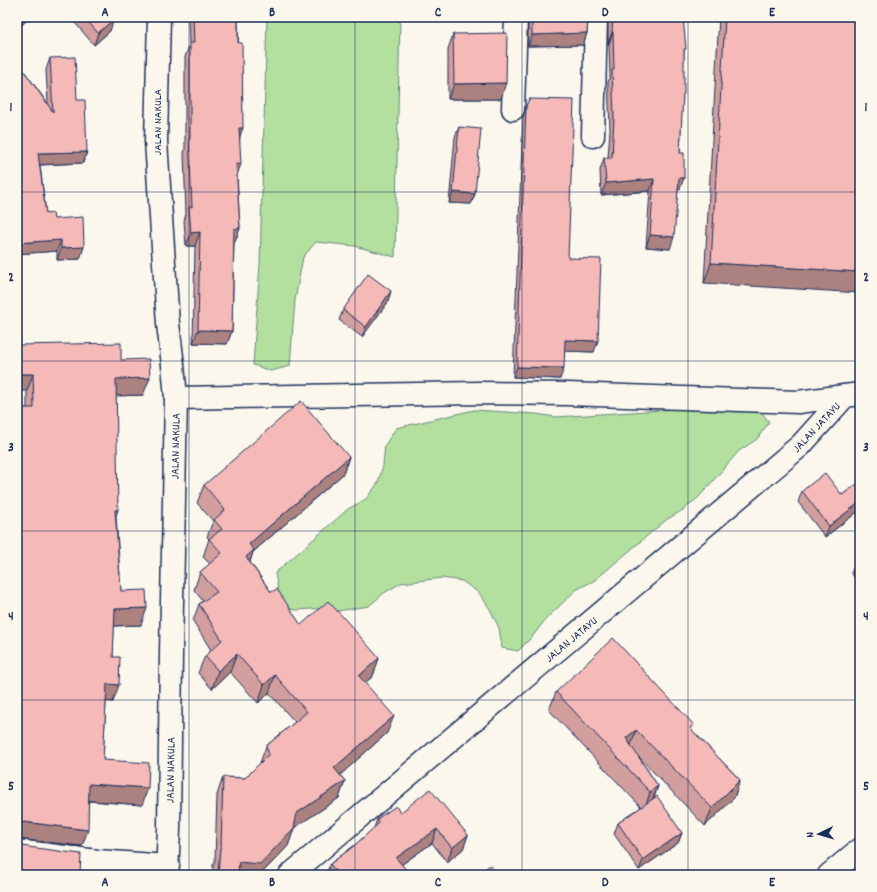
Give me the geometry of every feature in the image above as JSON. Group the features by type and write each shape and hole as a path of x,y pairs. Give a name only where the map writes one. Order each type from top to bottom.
{"street":[{"name":"JALAN NAKULA","path":"159,17 156,141 167,317 176,398 167,870"},
{"path":"513,109 516,17"},
{"path":"593,136 596,17"},
{"path":"176,398 479,393 576,394 798,402 852,395"},
{"name":"JALAN JATAYU","path":"290,875 801,445 852,395"},
{"path":"829,875 860,849"},
{"path":"17,851 167,870"}],"green space":[{"path":"267,17 400,17 395,257 355,246 316,242 303,257 295,300 290,366 271,371 253,365 260,263"},
{"path":"757,406 769,422 757,439 739,451 699,497 683,510 666,520 595,580 576,590 546,619 532,637 518,651 502,648 499,628 490,609 479,593 462,581 442,578 401,583 384,593 369,606 337,611 327,608 297,610 287,609 280,601 275,573 348,509 366,499 378,483 383,465 385,445 396,428 474,410 536,414 556,417 677,409 716,410"}],"building":[{"path":"84,17 112,17 114,19 98,33"},
{"path":"193,17 238,17 238,43 242,43 243,128 239,128 241,164 236,164 240,228 234,229 232,331 198,330 200,232 191,233 189,207 192,207 189,139 190,43 194,43"},
{"path":"532,17 588,17 587,33 532,35"},
{"path":"613,17 683,17 686,49 684,49 684,94 680,153 684,153 684,178 679,178 674,237 650,235 654,179 606,183 604,158 612,158 614,117 612,70 614,70 612,32"},
{"path":"725,17 860,17 860,272 711,263"},
{"path":"507,33 506,83 454,84 453,34"},
{"path":"75,57 77,100 85,100 87,152 38,153 46,214 53,213 54,219 83,217 84,247 61,248 61,240 17,243 17,61 53,112 50,58"},
{"path":"529,99 574,100 568,258 601,259 598,341 565,340 564,368 517,367 526,106"},
{"path":"459,127 481,129 475,194 453,192"},
{"path":"368,274 391,291 366,327 343,310"},
{"path":"121,343 121,360 149,359 150,378 116,379 118,510 115,510 121,591 146,590 147,608 115,609 113,657 120,657 119,685 107,684 103,760 149,763 148,788 89,784 88,830 24,822 17,824 17,408 34,408 33,374 17,374 17,345"},
{"path":"301,401 349,457 249,544 254,550 246,557 271,592 277,589 301,625 328,601 342,616 379,658 359,676 394,716 334,768 345,781 297,813 294,828 260,864 239,862 238,875 218,875 221,848 223,777 245,778 269,754 266,746 307,712 275,675 264,685 237,654 218,671 205,656 222,640 199,604 217,592 200,572 222,553 209,539 222,529 214,520 225,510 204,485"},
{"path":"825,473 842,495 860,482 860,502 829,526 802,491"},
{"path":"860,560 860,571 855,564"},
{"path":"613,638 694,725 690,728 740,780 712,808 636,730 626,738 658,786 650,792 556,692"},
{"path":"430,789 468,835 452,848 437,829 396,858 411,875 338,875 330,864 355,845 379,823 377,819 396,806 400,813"},
{"path":"657,796 682,833 643,860 618,823"},
{"path":"17,845 81,854 80,875 17,875"},
{"path":"490,865 498,875 477,875"}]}
